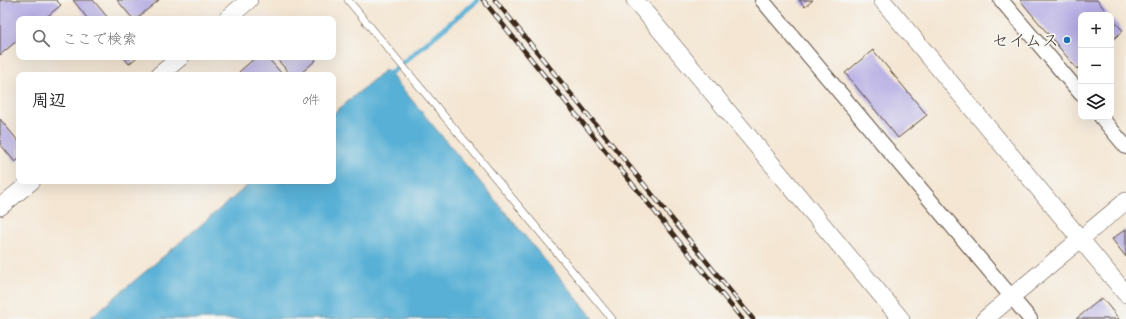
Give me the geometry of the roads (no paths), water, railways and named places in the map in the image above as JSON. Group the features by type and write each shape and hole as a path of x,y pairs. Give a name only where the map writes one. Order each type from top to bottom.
{"street":[{"path":"231,16 250,0"},
{"path":"635,0 901,319"},
{"path":"762,0 1030,319"},
{"path":"882,0 1126,294"},
{"path":"1001,0 1078,90"},
{"path":"163,72 177,60"},
{"path":"1103,120 1126,147"},
{"path":"0,208 28,184"},
{"path":"985,319 1126,201"}],"lane":[{"path":"348,0 612,319"}],"water":[{"path":"386,69 594,319 89,319 249,184 336,184 336,111"}],"waterway":[{"path":"386,77 478,0"}],"railway":[{"path":"483,0 742,319"},
{"path":"495,0 753,319"}],"place":[{"name":"セイムス","path":"1067,40"}]}
